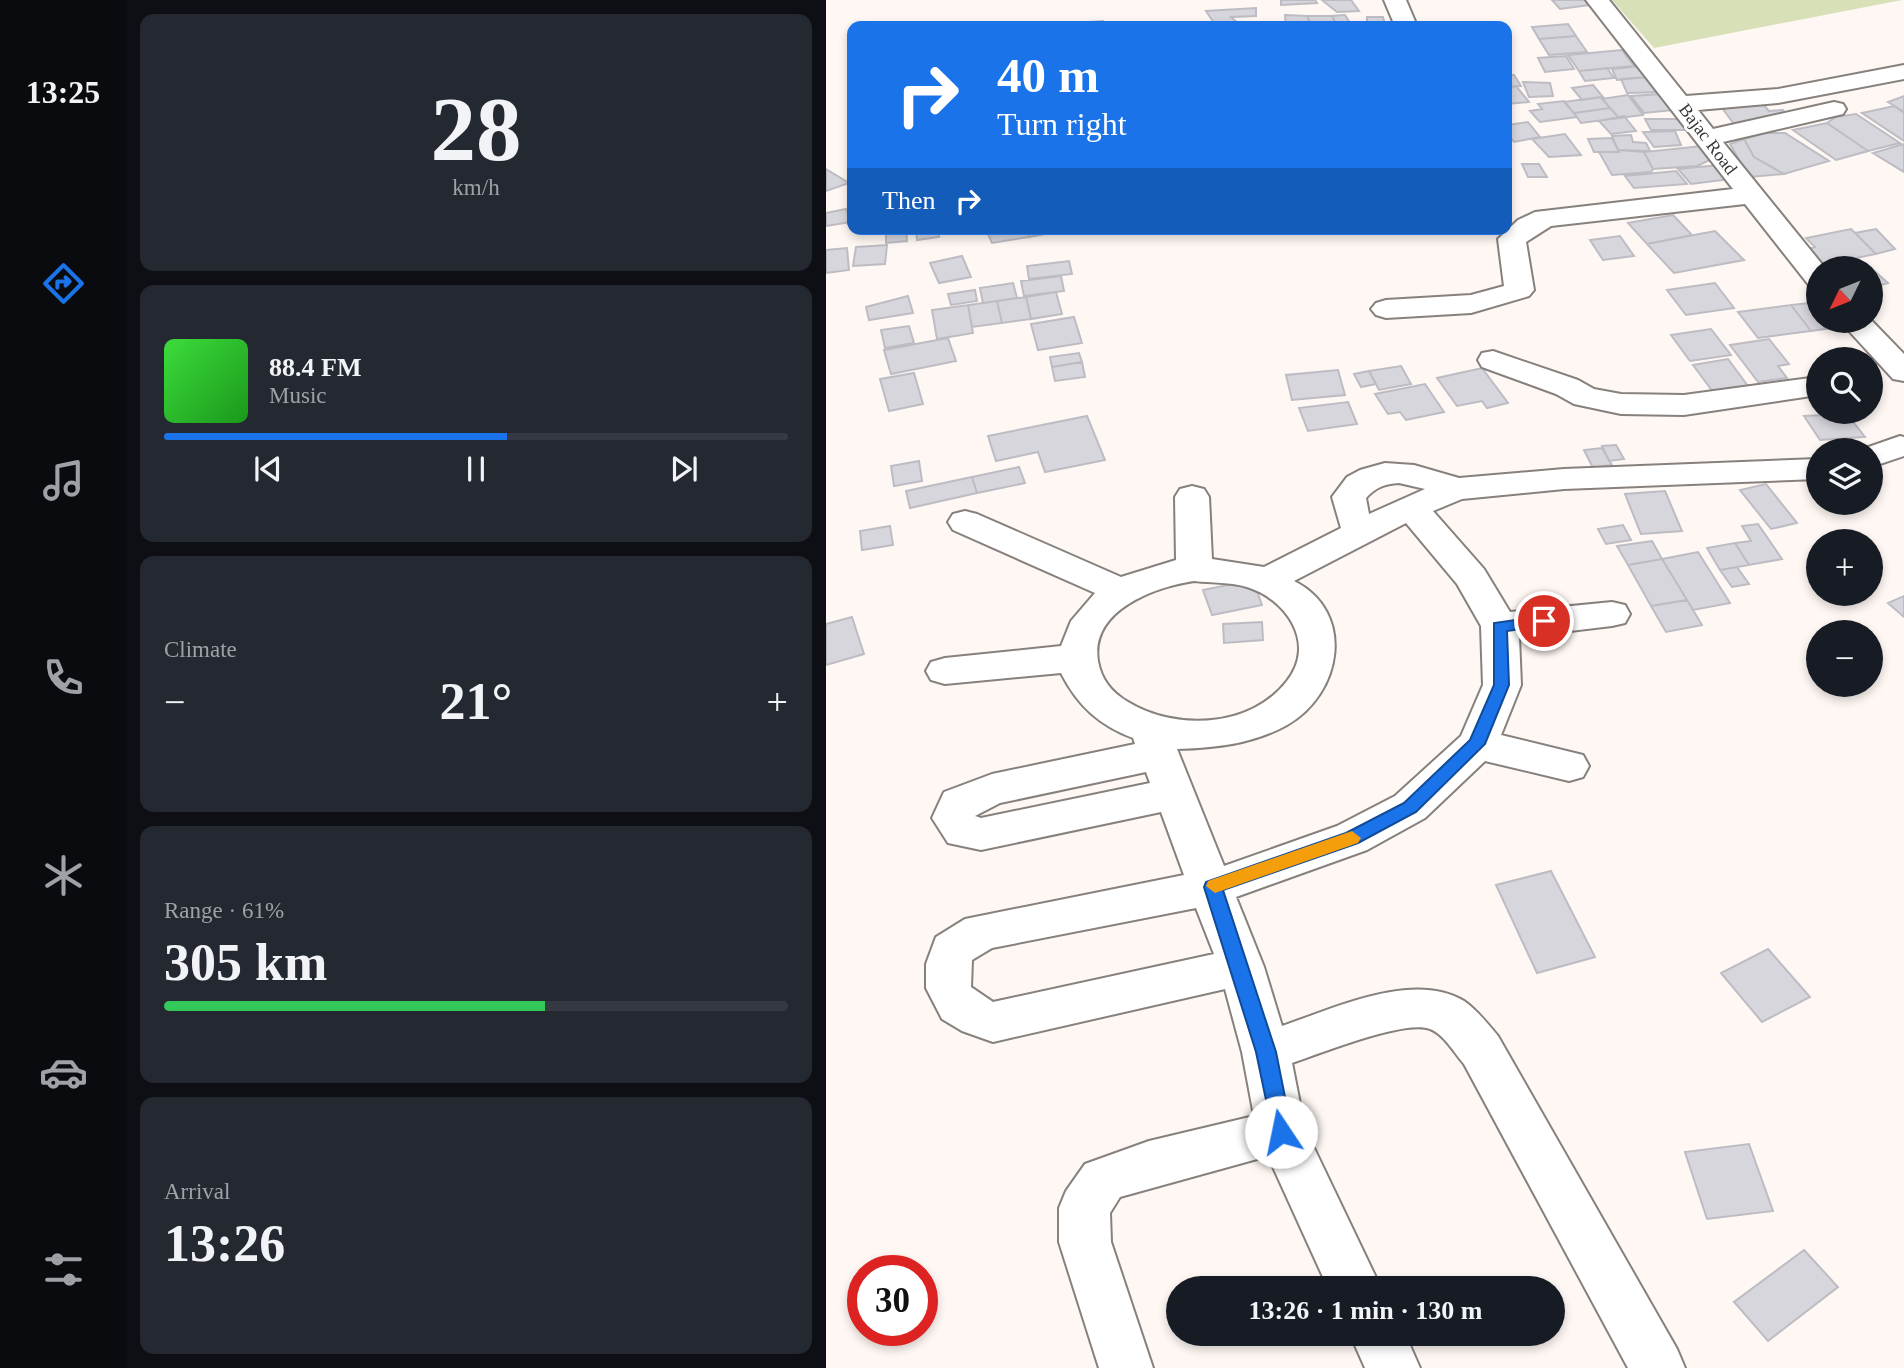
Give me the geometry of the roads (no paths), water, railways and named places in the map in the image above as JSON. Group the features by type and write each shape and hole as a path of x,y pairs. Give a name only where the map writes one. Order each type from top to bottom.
{"street":[{"path":"1395,0 1404,21"},
{"name":"Bajac Road","path":"1597,0 1806,263"},
{"path":"1682,104 1778,96 1904,72"},
{"path":"1706,138 1904,93"},
{"path":"1386,309 1489,302 1519,290 1512,257 1512,239 1528,226 1545,218 1752,195"},
{"path":"1866,333 1904,372"},
{"path":"1493,360 1567,387 1585,397 1621,404 1698,404 1806,388"},
{"path":"1883,375 1904,372"},
{"path":"1267,580 1410,507 1456,489 1564,479 1806,469"},
{"path":"1361,533 1352,515 1349,497 1356,487 1382,474 1406,471 1456,489"},
{"path":"1192,497 1194,569"},
{"path":"1241,967 993,1022 972,1017 951,1000 945,974 952,950 981,932 1213,887 1352,838 1410,807 1477,744 1502,685 1500,626 1471,577 1410,507"},
{"path":"965,522 1122,591"},
{"path":"1162,759 1206,735 1234,730 1272,715 1301,693 1313,675 1319,657 1320,638 1314,620 1303,604 1267,580 1231,570 1194,569 1156,576 1122,591 1090,621 1081,639 1078,657 1081,676 1091,694 1106,709 1126,722 1162,759 1213,887 1241,967 1266,1052 1281,1132 1349,1276"},
{"path":"1500,626 1612,614"},
{"path":"945,671 1078,657"},
{"path":"1477,744 1569,766"},
{"path":"1266,1052 1401,1009 1433,1009 1459,1024 1481,1050 1658,1368"},
{"path":"1126,1368 1085,1242 1084,1208 1103,1180 1149,1164 1281,1132"},
{"path":"1383,1346 1393,1368"}]}
